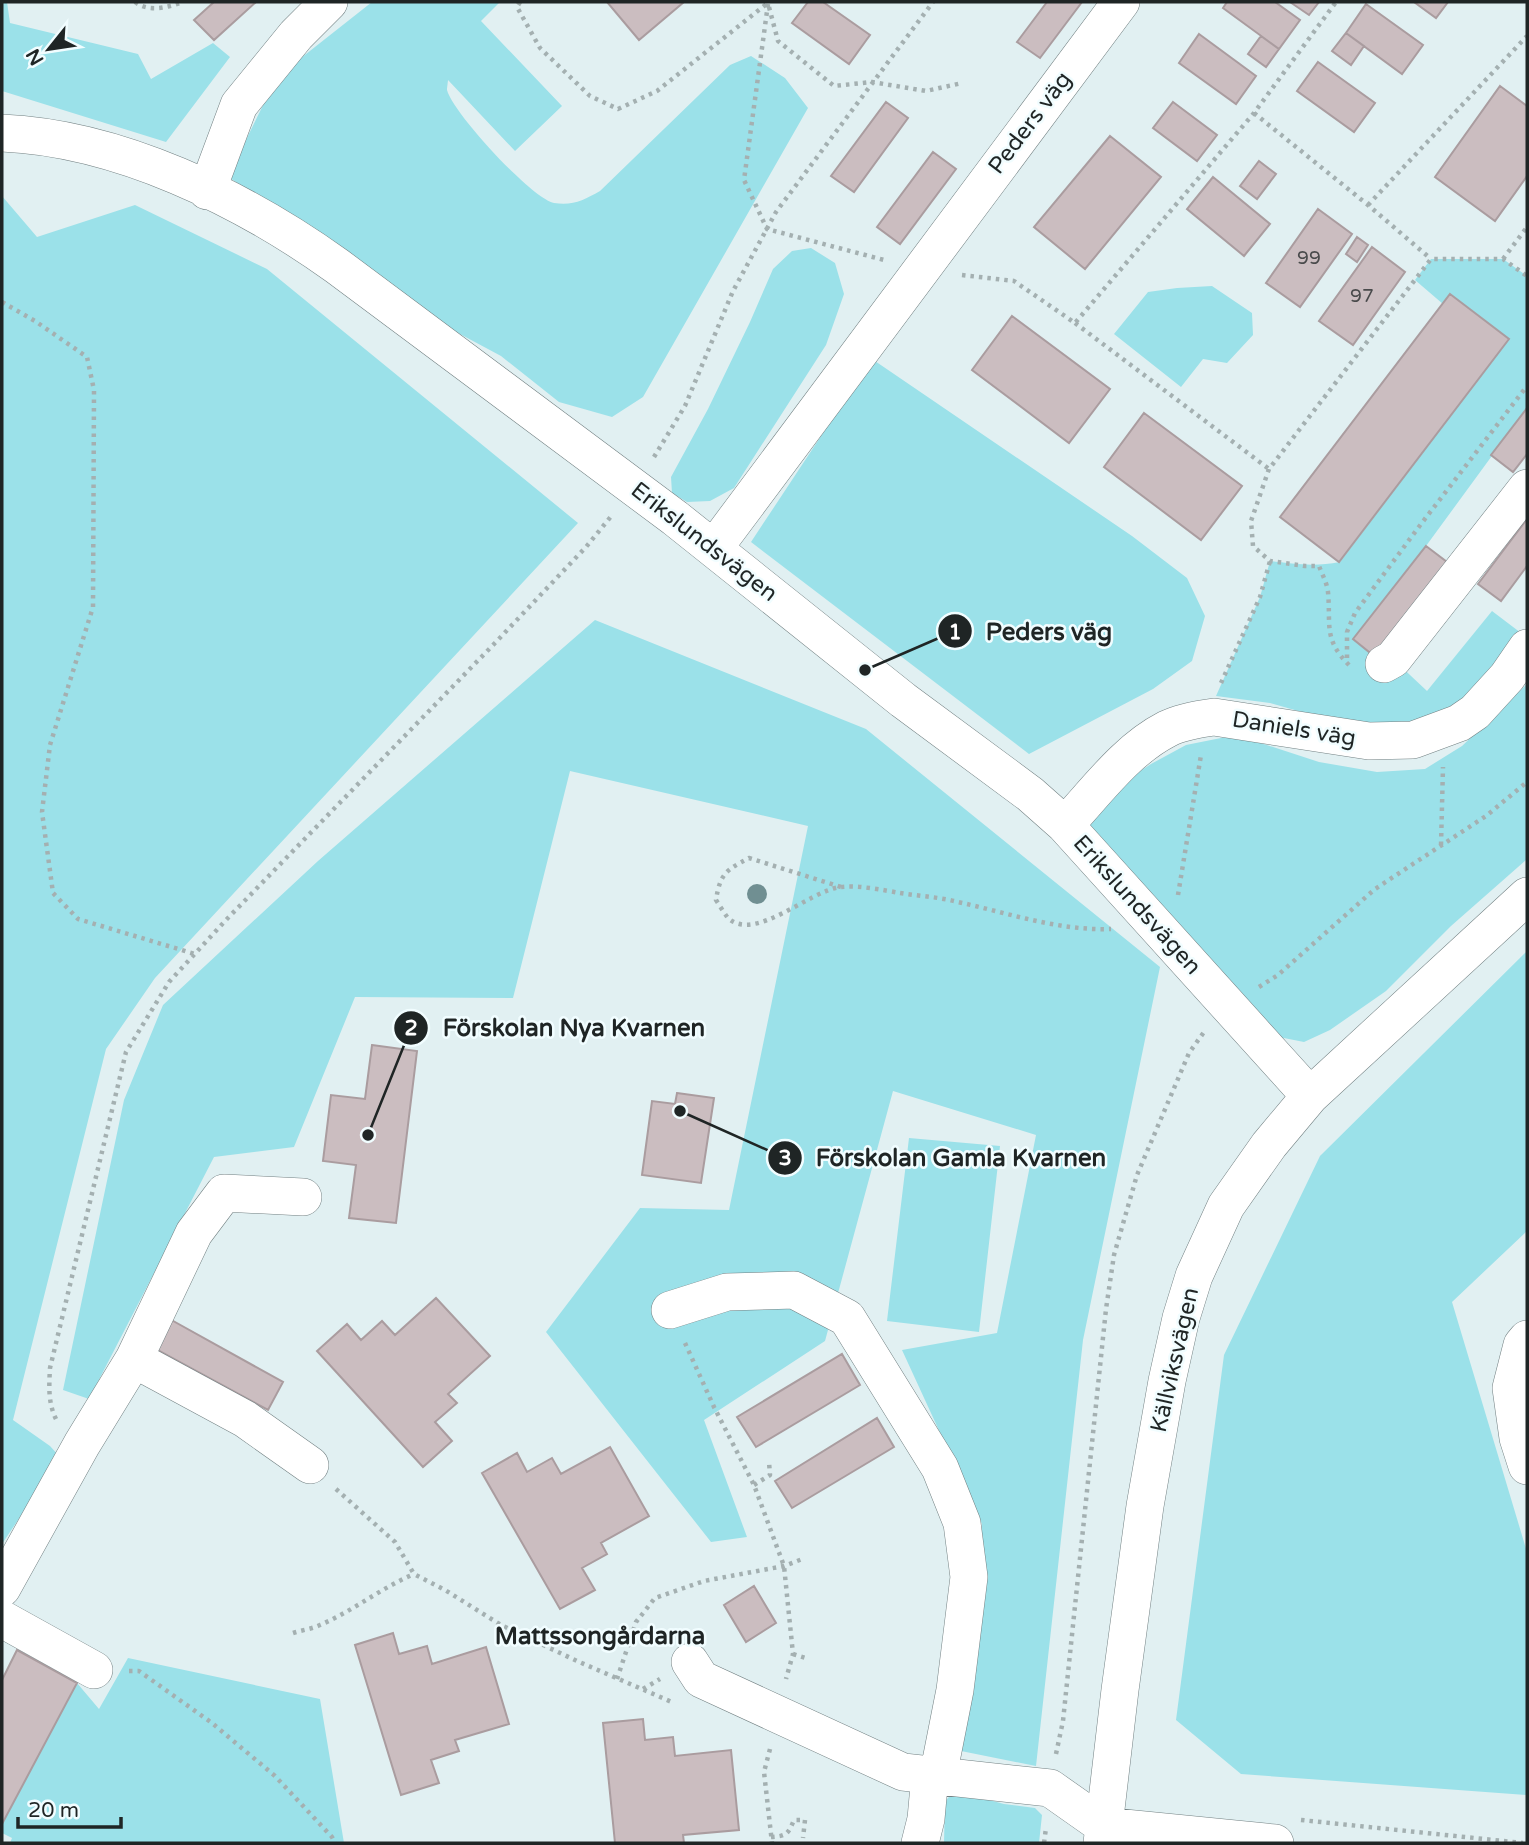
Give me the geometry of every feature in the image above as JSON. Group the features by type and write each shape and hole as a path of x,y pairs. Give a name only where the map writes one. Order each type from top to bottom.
{"street":[{"path":"207,191 239,105 296,36 330,2"},
{"name":"Peders väg","path":"714,548 1121,2"},
{"name":"Erikslundsvägen","path":"2,133 54,138 108,150 180,177 252,212 305,243 714,548 903,700 1030,794 1065,825 1310,1096"},
{"path":"1384,664 1392,659 1527,488"},
{"name":"Daniels väg","path":"1065,825 1123,764 1148,741 1169,728 1196,719 1214,717 1382,742 1413,740 1459,723 1475,712 1507,677 1527,648"},
{"name":"Källviksvägen","path":"1103,1835 1145,1506 1167,1381 1181,1318 1194,1276 1226,1206 1269,1144 1310,1096 1527,896"},
{"path":"2,1588 82,1444 134,1359 194,1233 224,1193 303,1197"},
{"path":"670,1310 727,1292 794,1290 847,1318 940,1468 962,1523 969,1577 955,1690 920,1843"},
{"path":"1527,1339 1522,1345 1511,1388 1518,1438 1527,1466"},
{"path":"134,1359 245,1419 310,1465"},
{"path":"2,1619 94,1670"},
{"path":"690,1662 701,1679 903,1772 1050,1788 1103,1835 1282,1831"}],"path":[{"path":"135,2 160,10 180,4"},
{"path":"520,2 517,7 540,48 590,96 618,109 657,92 769,2"},
{"path":"769,2 778,41 834,86 872,82 926,91 962,83"},
{"path":"769,2 744,180 767,229 921,270 1014,281 1075,323 1269,469"},
{"path":"650,464 685,407 733,291 776,212 933,2"},
{"path":"1075,323 1254,113 1336,2"},
{"path":"1368,205 1527,36"},
{"path":"1254,113 1431,259 1503,260 1527,276"},
{"path":"1503,260 1527,227"},
{"path":"1384,664 1362,670 1350,666 1338,655 1328,622 1328,590 1319,566 1270,561 1253,546 1251,521 1269,469 1431,259"},
{"path":"2,302 87,357 94,390 93,607 50,745 41,812 52,893 78,919 195,954"},
{"path":"1346,662 1347,632 1355,613 1527,386"},
{"path":"82,1444 65,1438 53,1412 49,1393 50,1368 126,1052 169,982 495,643 622,505"},
{"path":"1441,846 1442,729"},
{"path":"841,887 817,894 764,922 747,926 729,919 716,900 719,883 729,869 749,858 841,887 955,901 1074,927 1123,928 1153,923"},
{"path":"670,1310 714,1407 754,1485 784,1566 793,1654 764,1772 772,1840 787,1833 794,1820 805,1820 803,1838"},
{"path":"754,1485 770,1475 769,1462"},
{"path":"293,1633 320,1625 393,1583 414,1574 395,1542 310,1465"},
{"path":"617,1679 636,1622 655,1598 704,1581 784,1566 806,1558"},
{"path":"793,1654 809,1658"},
{"path":"94,1670 139,1671 212,1723 275,1776 335,1843"},
{"path":"1282,1831 1523,1843"}],"shaded area":[{"path":"2,2 7,2 10,23 138,54 151,79 213,43 230,57 166,142 2,91"},
{"path":"372,2 500,2 481,21 562,106 515,151 448,80 447,90 463,117 494,154 529,187 554,203 578,202 600,191 730,65 751,56 785,78 808,108 643,397 612,417 559,402 501,356 445,326 230,178 272,87 301,58"},
{"path":"2,196 37,237 135,205 267,269 578,523 155,978 106,1049 13,1420 50,1446 60,1457 2,1544"},
{"path":"811,248 835,263 844,294 826,345 734,488 710,501 687,502 672,493 671,477 708,409 773,269 792,251"},
{"path":"1431,259 1503,259 1527,276 1527,408 1426,546 1353,639 1393,659 1427,691 1492,611 1521,633 1484,681 1448,714 1390,727 1323,718 1270,703 1216,696 1260,597 1270,561 1313,565 1340,562 1508,340 1443,304 1415,280"},
{"path":"1212,286 1252,313 1253,335 1227,363 1203,359 1181,387 1114,334 1148,292"},
{"path":"872,359 1132,536 1187,578 1205,616 1192,661 1153,689 1029,754 751,542"},
{"path":"595,620 866,729 1160,967 1083,1340 1036,1766 961,1751 982,1524 902,1350 997,1333 1036,1135 893,1091 825,1341 704,1420 747,1537 711,1542 546,1332 640,1208 729,1210 808,826 570,771 513,998 355,997 294,1147 214,1157 89,1399 63,1390 124,1100 163,1005 318,861"},
{"path":"1527,684 1527,859 1451,926 1386,991 1330,1030 1304,1042 1263,1034 1126,872 1085,819 1119,785 1151,764 1186,745 1236,735 1319,762 1377,772 1425,769 1462,746"},
{"path":"1527,951 1527,1231 1452,1302 1527,1552 1527,1795 1241,1774 1176,1720 1224,1355 1320,1156"},
{"path":"909,1138 1000,1146 979,1332 887,1321"},
{"path":"128,1658 320,1699 344,1843 10,1843 12,1838 2,1833 2,1824 77,1683 99,1709"},
{"path":"959,1792 1004,1804 1035,1808 1042,1815 1039,1843 944,1843 945,1801 953,1793"}],"building":[{"path":"214,2 256,2 214,40 194,20"},
{"path":"607,2 684,2 639,40"},
{"path":"808,2 823,2 870,35 849,64 792,23"},
{"path":"1047,2 1082,2 1040,58 1017,42"},
{"path":"1227,2 1275,2 1300,20 1279,49 1223,8"},
{"path":"1290,2 1319,2 1309,15"},
{"path":"1414,2 1448,2 1436,18"},
{"path":"1366,4 1423,45 1402,74 1346,33"},
{"path":"1346,33 1364,46 1351,65 1332,51"},
{"path":"1199,34 1256,76 1236,104 1179,63"},
{"path":"1261,36 1279,49 1266,67 1248,54"},
{"path":"1318,62 1375,103 1354,132 1297,91"},
{"path":"1500,86 1527,106 1527,176 1495,221 1435,177"},
{"path":"886,102 908,118 854,192 831,176"},
{"path":"1173,102 1217,135 1197,161 1153,128"},
{"path":"1110,136 1161,177 1085,269 1034,227"},
{"path":"933,152 956,169 900,244 877,227"},
{"path":"1259,161 1276,174 1257,199 1240,186"},
{"path":"1213,177 1270,224 1244,256 1187,209"},
{"path":"1318,209 1352,234 1300,307 1266,283"},
{"path":"1357,237 1368,245 1357,262 1346,254"},
{"path":"1372,247 1405,272 1353,345 1319,321"},
{"path":"1450,294 1509,339 1339,562 1280,517"},
{"path":"1012,316 1110,389 1069,443 972,370"},
{"path":"1527,408 1527,454 1513,472 1491,455"},
{"path":"1144,413 1242,486 1201,540 1104,467"},
{"path":"1527,519 1527,566 1501,601 1478,584"},
{"path":"1426,546 1447,562 1374,656 1353,639"},
{"path":"372,1045 417,1051 396,1223 349,1218 356,1165 323,1161 331,1095 365,1099"},
{"path":"677,1093 714,1098 701,1183 642,1175 652,1101 675,1104"},
{"path":"436,1298 490,1356 448,1394 457,1403 435,1422 452,1441 423,1467 317,1351 347,1324 361,1340 382,1321 395,1335"},
{"path":"166,1317 283,1382 268,1410 150,1346"},
{"path":"842,1354 860,1385 756,1447 737,1417"},
{"path":"877,1418 894,1447 792,1508 775,1481"},
{"path":"610,1447 649,1516 601,1543 607,1554 582,1568 595,1590 560,1609 482,1473 517,1453 527,1472 552,1458 561,1474"},
{"path":"754,1586 776,1623 746,1642 724,1605"},
{"path":"393,1633 399,1654 427,1646 432,1664 486,1647 509,1724 455,1740 459,1751 431,1760 439,1783 401,1795 355,1645"},
{"path":"17,1650 77,1683 2,1824 2,1680"},
{"path":"643,1719 645,1740 673,1737 675,1756 731,1750 739,1830 683,1835 684,1843 615,1843 603,1723"}],"place":[{"name":"Peders väg","path":"865,670"},
{"name":"Förskolan Gamla Kvarnen","path":"680,1111"},
{"name":"Förskolan Nya Kvarnen","path":"368,1135"}],"district":[{"name":"Mattssongårdarna","path":"600,1636"}]}
